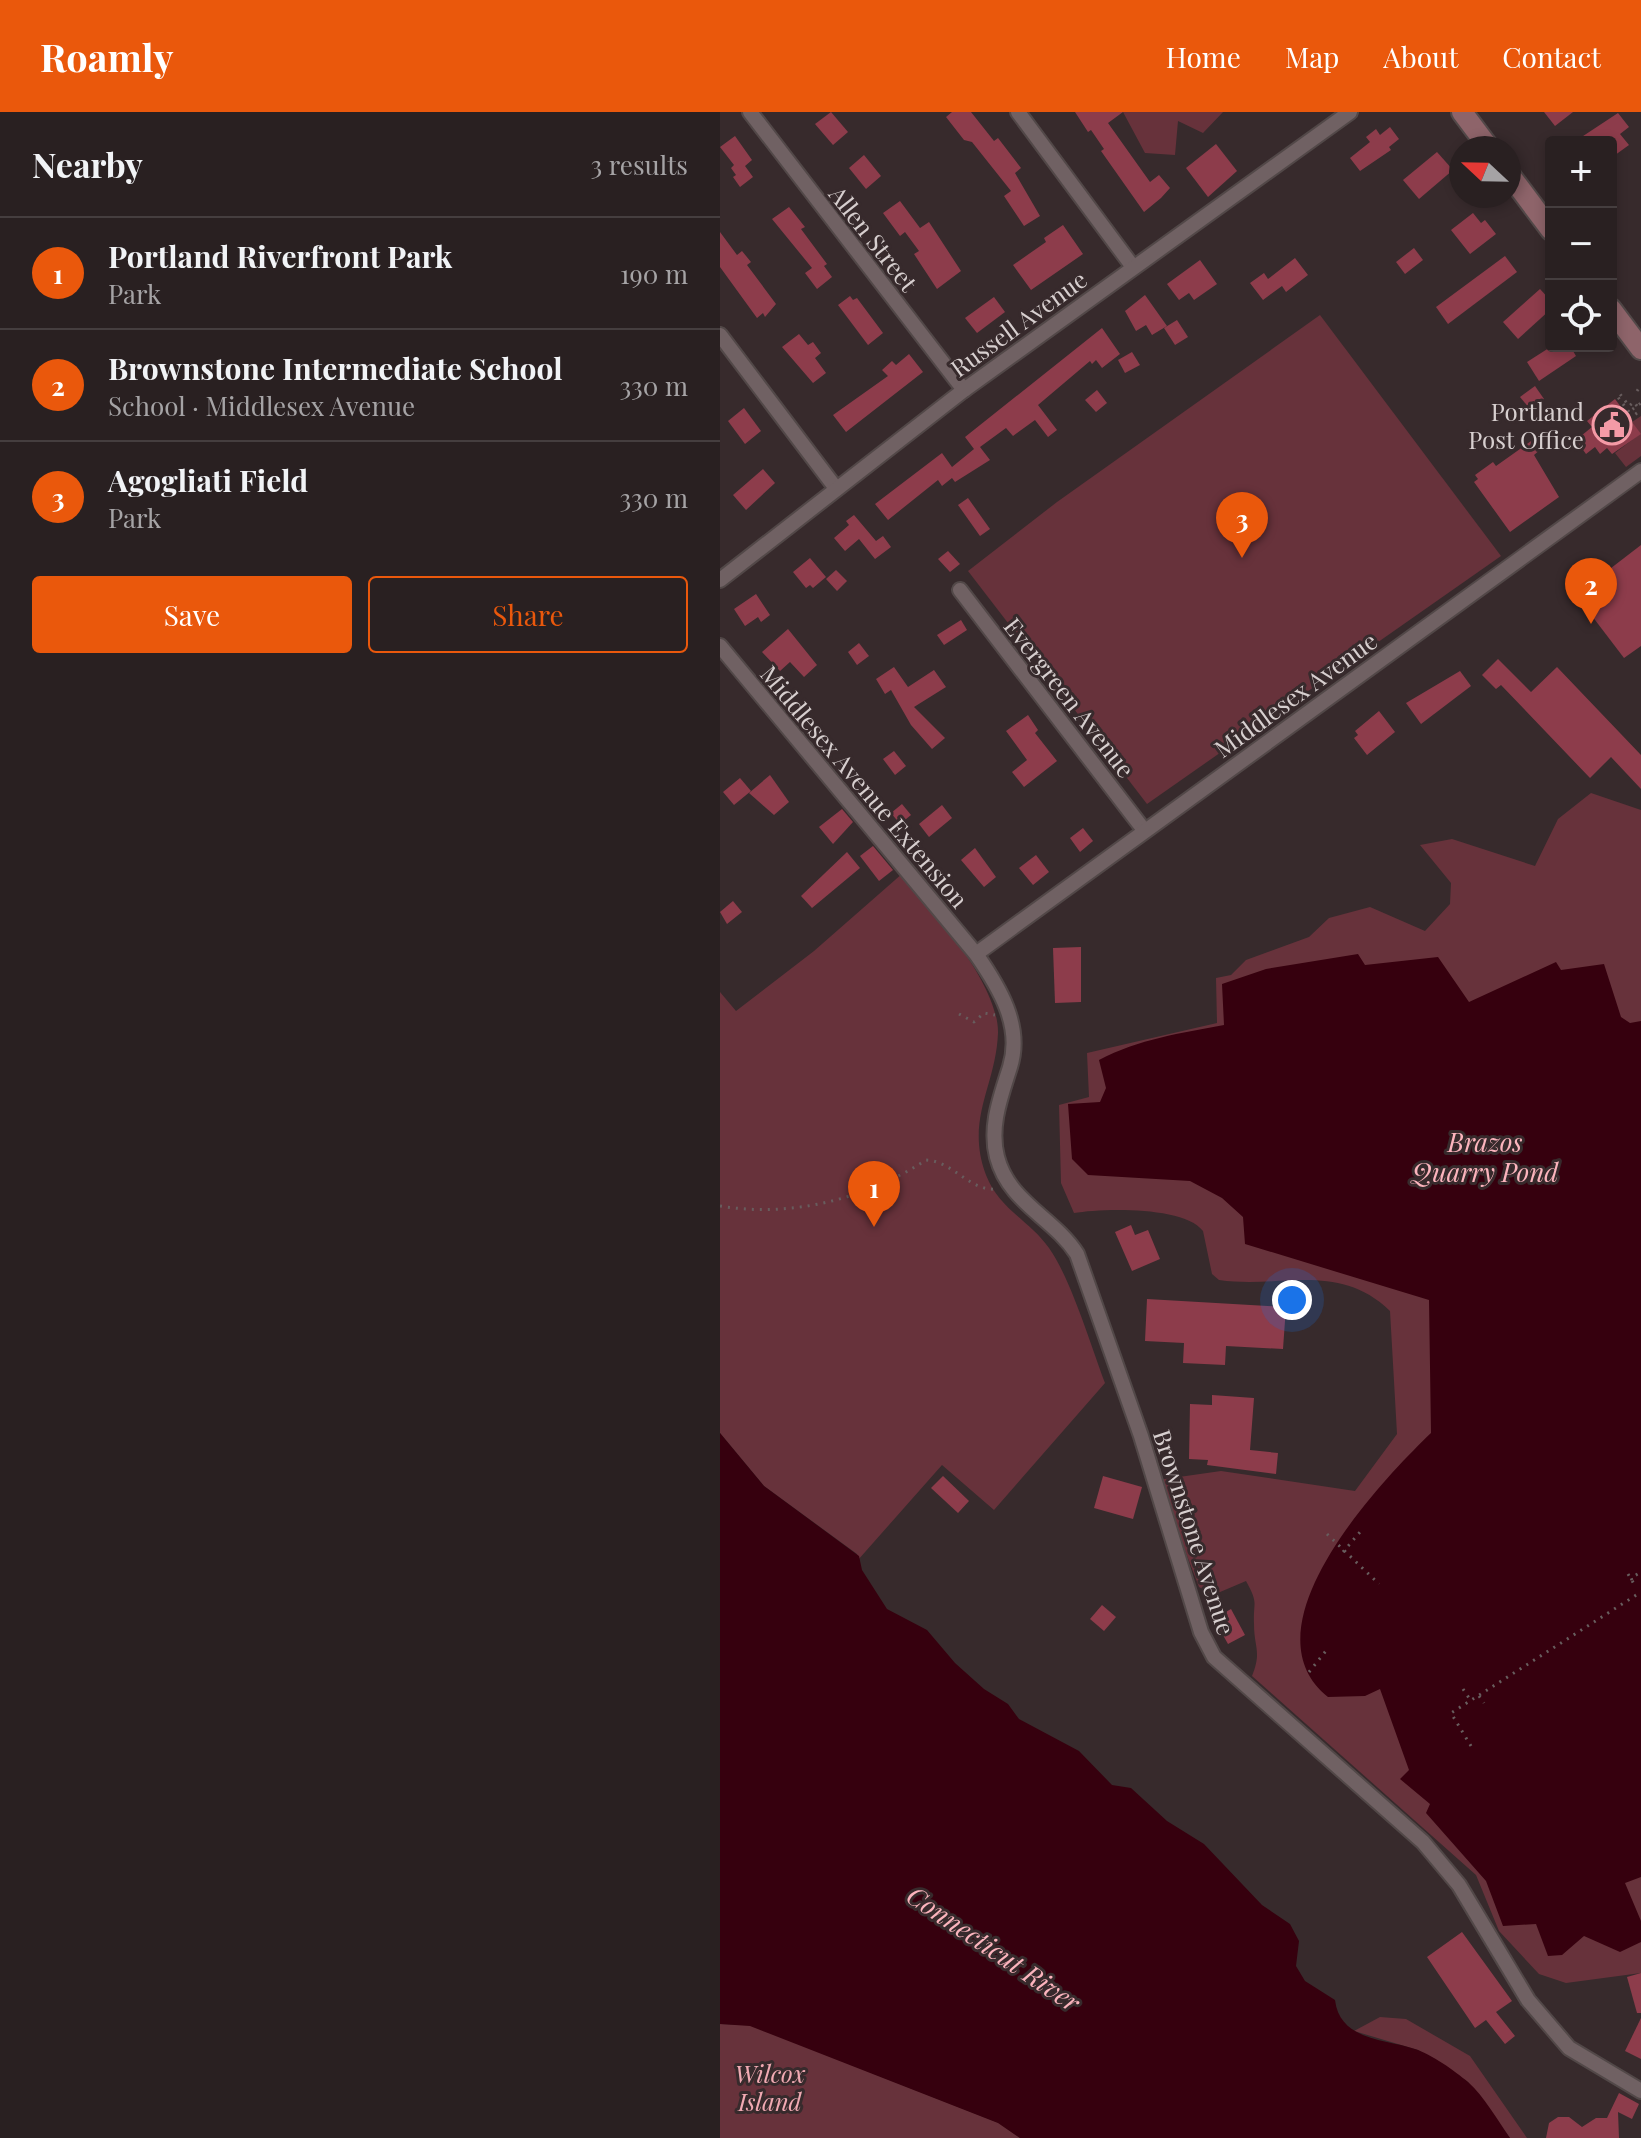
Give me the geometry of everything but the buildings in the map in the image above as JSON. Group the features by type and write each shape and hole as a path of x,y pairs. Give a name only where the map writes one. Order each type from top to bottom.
{"main road":[{"path":"1462,112 1480,136"},
{"path":"1521,190 1545,222"},
{"path":"1617,317 1641,349"}],"street":[{"name":"Allen Street","path":"750,112 964,390"},
{"path":"1018,112 1133,267"},
{"name":"Russell Avenue","path":"720,580 835,487 964,390 1350,112"},
{"path":"720,335 835,487"},
{"name":"Middlesex Avenue","path":"976,954 1641,471"},
{"name":"Evergreen Avenue","path":"960,590 1144,830"},
{"name":"Middlesex Avenue Extension","path":"720,646 976,954"},
{"name":"Brownstone Avenue","path":"976,954 998,986 1013,1034 1012,1057 995,1125 997,1156 1016,1196 1063,1235 1077,1254 1141,1436 1201,1632 1214,1657 1423,1842 1459,1885 1528,2000 1569,2048 1596,2067 1641,2091"}],"path":[{"path":"1637,391 1641,385"},
{"path":"1620,394 1629,406 1634,402 1639,404 1628,415 1617,396 1620,394"},
{"path":"1628,415 1641,410"},
{"path":"959,1014 974,1022 984,1013 995,1015"},
{"path":"720,1206 786,1209 839,1200 880,1186 926,1160 946,1165 982,1188 997,1189"},
{"path":"1343,1552 1360,1532"},
{"path":"1327,1534 1379,1584"},
{"path":"1628,1574 1634,1584 1631,1578 1641,1572"},
{"path":"1471,1746 1451,1713 1641,1592"},
{"path":"1632,1597 1635,1602"},
{"path":"1309,1672 1329,1647"},
{"path":"1550,1650 1555,1656"},
{"path":"1463,1689 1471,1701"},
{"path":"1479,1696 1484,1703"}],"green space":[{"path":"1123,112 1223,112 1203,133 1178,121 1175,155 1145,153"},
{"path":"1320,315 1501,556 1147,804 968,571 1057,502"},
{"path":"1641,416 1641,456 1626,467 1615,453 1640,434 1632,422"},
{"name":"Brazos Quarry Pond","path":"1591,793 1641,810 1641,1973 1566,1983 1539,1974 1499,1931 1476,1875 1252,1676 1257,1655 1253,1594 1246,1581 1213,1595 1199,1587 1158,1480 1221,1471 1355,1491 1397,1434 1390,1311 1350,1286 1329,1282 1219,1280 1212,1274 1203,1231 1179,1217 1122,1210 1074,1213 1061,1183 1059,1105 1089,1097 1087,1053 1217,1023 1216,978 1231,975 1246,960 1309,937 1329,918 1370,907 1425,931 1450,904 1451,883 1420,845 1452,839 1535,866 1558,819"},
{"path":"903,873 962,949 988,993 998,1033 980,1119 980,1155 986,1175 999,1197 1041,1239 1057,1261 1073,1295 1105,1383 994,1510 942,1465 858,1560 857,1554 764,1486 720,1433 720,992 736,1011 814,951"},
{"path":"1380,2017 1406,2019 1470,2056 1527,2138 1510,2138 1468,2082 1418,2050 1354,2031"},
{"name":"Wilcox Island","path":"720,2024 750,2025 999,2123 1020,2138 720,2138"}],"water":[{"name":"Brazos Quarry Pond","path":"1358,954 1365,965 1438,957 1469,1002 1556,962 1561,970 1604,964 1621,1017 1630,1023 1641,1021 1641,1877 1625,1883 1641,1921 1641,1942 1620,1952 1584,1936 1562,1955 1548,1956 1536,1924 1503,1926 1486,1881 1426,1813 1430,1804 1400,1779 1409,1770 1380,1689 1365,1696 1328,1697 1306,1668 1300,1634 1309,1596 1328,1558 1381,1486 1431,1433 1429,1300 1245,1244 1243,1217 1222,1198 1190,1181 1088,1175 1072,1159 1068,1104 1100,1102 1106,1088 1099,1060 1145,1042 1224,1025 1222,984 1266,969"},
{"name":"Connecticut River","path":"720,1433 764,1486 859,1556 862,1570 887,1609 927,1630 955,1663 984,1689 1008,1704 1019,1719 1079,1751 1112,1785 1131,1788 1167,1821 1204,1844 1262,1905 1290,1924 1299,1941 1296,1966 1305,1981 1335,2000 1346,2024 1366,2036 1421,2051 1450,2068 1480,2094 1510,2138 1020,2138 998,2123 750,2026 720,2024"}],"place":[{"name":"Portland Post Office","path":"1612,425"},
{"name":"Agogliati Field","path":"1242,558"},
{"name":"Brownstone Intermediate School","path":"1591,624"},
{"name":"Portland Riverfront Park","path":"874,1227"}]}
